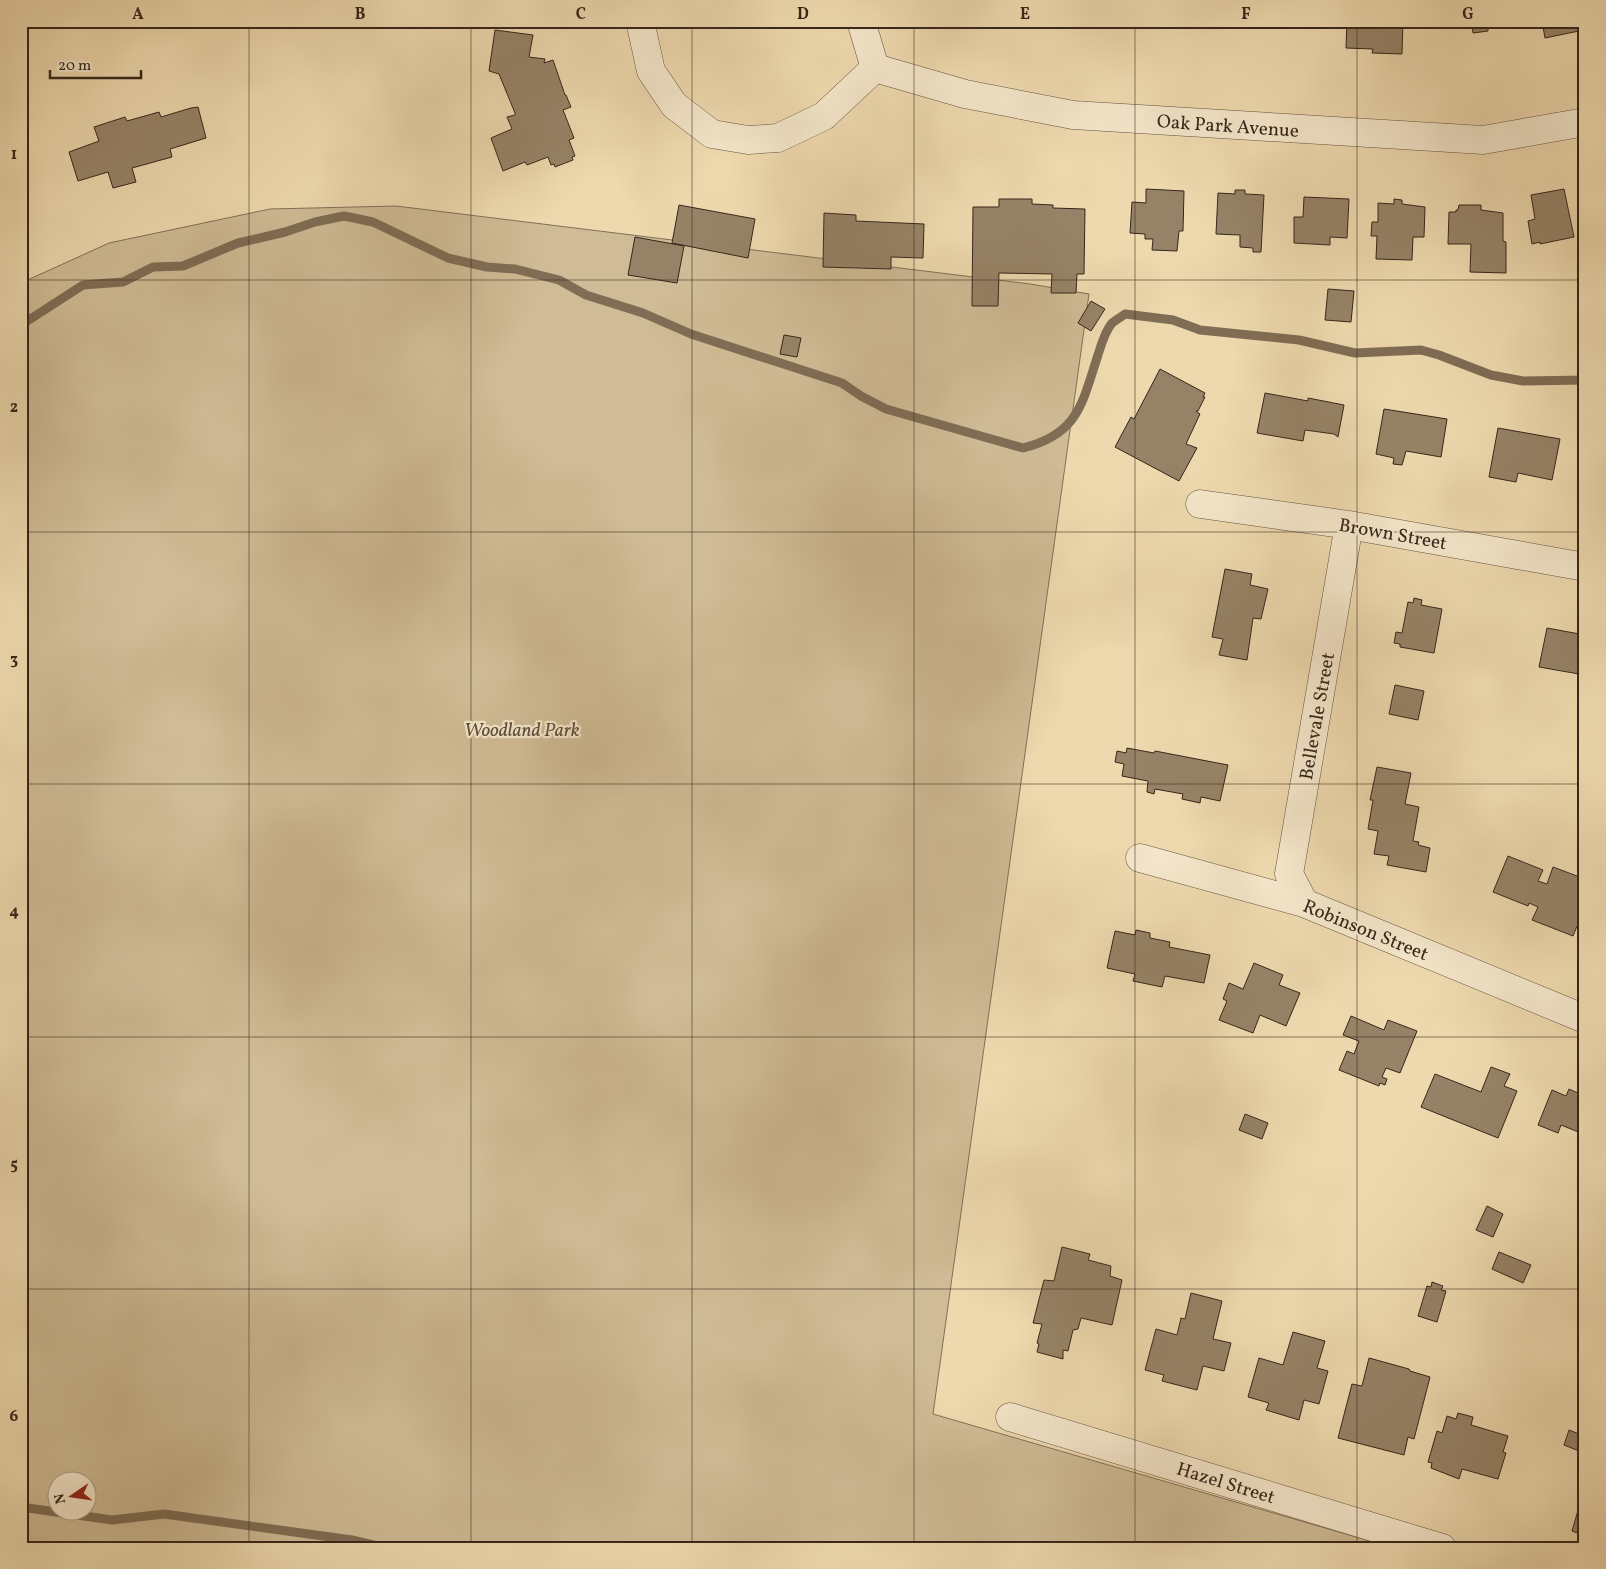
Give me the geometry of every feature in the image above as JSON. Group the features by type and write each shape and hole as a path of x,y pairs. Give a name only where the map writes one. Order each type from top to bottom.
{"street":[{"path":"644,21 642,30 651,71 674,105 712,134 748,140 778,138 824,116 875,68 861,21"},
{"name":"Oak Park Avenue","path":"875,68 965,94 1073,115 1483,140 1585,122"},
{"name":"Brown Street","path":"1200,504 1349,525 1585,567"},
{"name":"Bellevale Street","path":"1304,903 1289,874 1349,525"},
{"name":"Robinson Street","path":"1140,858 1304,903 1585,1019"},
{"name":"Hazel Street","path":"1010,1417 1442,1548"}],"green space":[{"name":"Woodland Park","path":"396,206 1030,284 1089,294 933,1414 1394,1548 21,1548 21,283 109,243 270,209"}],"building":[{"path":"1264,21 1318,21 1318,27 1264,25"},
{"path":"1347,21 1403,21 1402,54 1372,53 1373,49 1346,48"},
{"path":"1445,21 1501,21 1501,24 1488,25 1488,31 1473,33 1472,27 1459,28 1458,24 1445,26"},
{"path":"1542,21 1577,21 1579,31 1545,38"},
{"path":"495,30 533,35 529,57 545,59 544,63 553,60 571,107 563,110 574,138 569,140 575,156 572,157 573,160 555,167 554,164 551,165 548,157 527,165 525,162 503,171 491,138 512,129 507,117 515,115 515,113 499,74 489,71"},
{"path":"198,107 206,138 170,149 172,157 132,168 136,182 113,188 108,172 78,181 69,152 99,141 94,127 125,117 127,121 159,112 161,117"},
{"path":"1146,189 1184,191 1183,231 1179,231 1177,251 1152,250 1153,239 1145,239 1145,234 1130,233 1132,202 1146,203"},
{"path":"1564,189 1574,237 1532,244 1528,221 1535,219 1531,195"},
{"path":"1235,190 1245,190 1245,194 1264,195 1261,252 1253,252 1253,248 1240,247 1240,235 1216,234 1218,193 1235,194"},
{"path":"1304,197 1349,199 1347,238 1330,237 1330,245 1294,243 1294,217 1303,217"},
{"path":"999,199 1032,199 1032,204 1053,205 1053,208 1085,209 1084,274 1077,274 1076,293 1051,293 1052,274 999,273 998,306 972,306 973,207 999,207"},
{"path":"1394,199 1402,200 1402,204 1425,207 1424,237 1413,237 1412,260 1376,259 1377,236 1371,236 1372,222 1378,222 1378,203 1394,204"},
{"path":"679,205 755,219 748,258 672,243"},
{"path":"1459,205 1481,205 1481,210 1503,213 1503,241 1506,242 1506,273 1470,272 1471,244 1448,244 1449,212 1456,212"},
{"path":"824,213 856,215 856,221 924,224 923,258 891,257 891,269 823,267"},
{"path":"635,237 684,246 677,283 628,275"},
{"path":"1328,289 1354,291 1351,322 1325,320"},
{"path":"1091,301 1105,309 1091,331 1078,323"},
{"path":"784,335 801,338 797,357 780,354"},
{"path":"1160,369 1205,393 1198,411 1196,411 1200,414 1186,444 1197,448 1179,481 1115,447 1131,417 1134,419"},
{"path":"1265,393 1308,401 1308,398 1344,405 1338,437 1334,434 1305,430 1303,441 1257,433"},
{"path":"1384,409 1447,419 1441,457 1406,451 1402,465 1393,464 1394,458 1376,454"},
{"path":"1498,428 1560,439 1552,480 1518,473 1516,482 1489,477"},
{"path":"1225,569 1252,574 1250,585 1268,589 1261,619 1253,618 1247,660 1219,655 1223,639 1212,637"},
{"path":"1414,598 1422,600 1421,605 1442,609 1434,653 1400,647 1400,644 1394,643 1396,632 1402,633 1408,602 1413,603"},
{"path":"1547,628 1585,635 1579,674 1539,667"},
{"path":"1395,685 1424,691 1418,720 1389,714"},
{"path":"1127,748 1154,753 1155,751 1228,765 1220,801 1201,797 1200,803 1182,799 1183,794 1155,789 1154,794 1147,792 1148,781 1122,776 1124,764 1115,762 1117,751 1126,753"},
{"path":"1377,767 1411,773 1405,804 1419,807 1413,841 1419,842 1418,845 1430,848 1426,872 1387,865 1389,856 1374,854 1378,831 1368,829 1373,800 1370,800"},
{"path":"1508,856 1543,870 1538,881 1547,884 1553,867 1585,879 1585,929 1577,926 1573,936 1532,920 1538,907 1529,903 1528,906 1493,892"},
{"path":"1136,930 1150,933 1150,938 1170,942 1169,947 1210,955 1204,983 1165,976 1162,987 1133,981 1135,974 1107,968 1115,931 1135,935"},
{"path":"1254,963 1283,975 1279,985 1300,993 1286,1026 1260,1015 1253,1033 1219,1020 1227,1001 1223,999 1229,983 1243,989"},
{"path":"1351,1016 1384,1030 1388,1020 1417,1031 1400,1073 1386,1068 1382,1077 1387,1079 1385,1085 1380,1083 1379,1086 1339,1070 1347,1051 1354,1054 1359,1041 1343,1035"},
{"path":"1491,1067 1510,1074 1504,1086 1517,1091 1498,1138 1421,1107 1435,1074 1481,1092"},
{"path":"1569,1089 1580,1094 1577,1101 1585,1104 1585,1132 1582,1131 1581,1133 1561,1125 1558,1133 1538,1125 1552,1090 1566,1096"},
{"path":"1245,1114 1268,1123 1262,1139 1239,1130"},
{"path":"1487,1206 1503,1214 1493,1237 1476,1230"},
{"path":"1062,1247 1090,1254 1088,1260 1111,1266 1110,1276 1122,1280 1112,1325 1081,1318 1078,1329 1073,1330 1068,1351 1063,1350 1063,1359 1037,1352 1039,1344 1037,1343 1042,1324 1033,1323 1044,1280 1054,1281"},
{"path":"1499,1252 1531,1265 1523,1283 1492,1269"},
{"path":"1432,1282 1443,1286 1441,1290 1446,1291 1437,1322 1418,1316 1427,1286 1431,1287"},
{"path":"1191,1293 1222,1301 1213,1339 1231,1343 1224,1371 1203,1366 1197,1390 1162,1381 1164,1375 1145,1370 1156,1329 1177,1335 1181,1318 1185,1319"},
{"path":"1293,1332 1325,1341 1317,1368 1328,1371 1319,1404 1304,1400 1299,1420 1266,1410 1269,1403 1248,1397 1259,1358 1283,1365"},
{"path":"1369,1358 1430,1377 1414,1439 1408,1437 1404,1455 1338,1438 1352,1384 1362,1386"},
{"path":"1458,1413 1473,1417 1471,1425 1508,1436 1503,1452 1506,1453 1498,1479 1462,1469 1459,1479 1431,1468 1432,1463 1428,1462 1437,1431 1442,1433 1447,1416 1456,1419"},
{"path":"1569,1430 1584,1436 1579,1451 1564,1445"},
{"path":"1579,1507 1585,1509 1585,1536 1572,1531"}],"waterway":[{"path":"21,325 83,285 123,282 153,267 183,266 238,243 344,216 373,222 448,258 487,267 515,269 559,280 586,295 643,313 691,334 842,383 861,396 886,409 1023,448 1042,442 1056,434 1076,414 1082,402 1105,334 1112,323 1125,314 1173,320 1200,330 1299,340 1355,353 1421,350 1491,375 1523,381 1585,380"},
{"path":"21,1507 112,1520 164,1514 352,1540 386,1548"}]}
